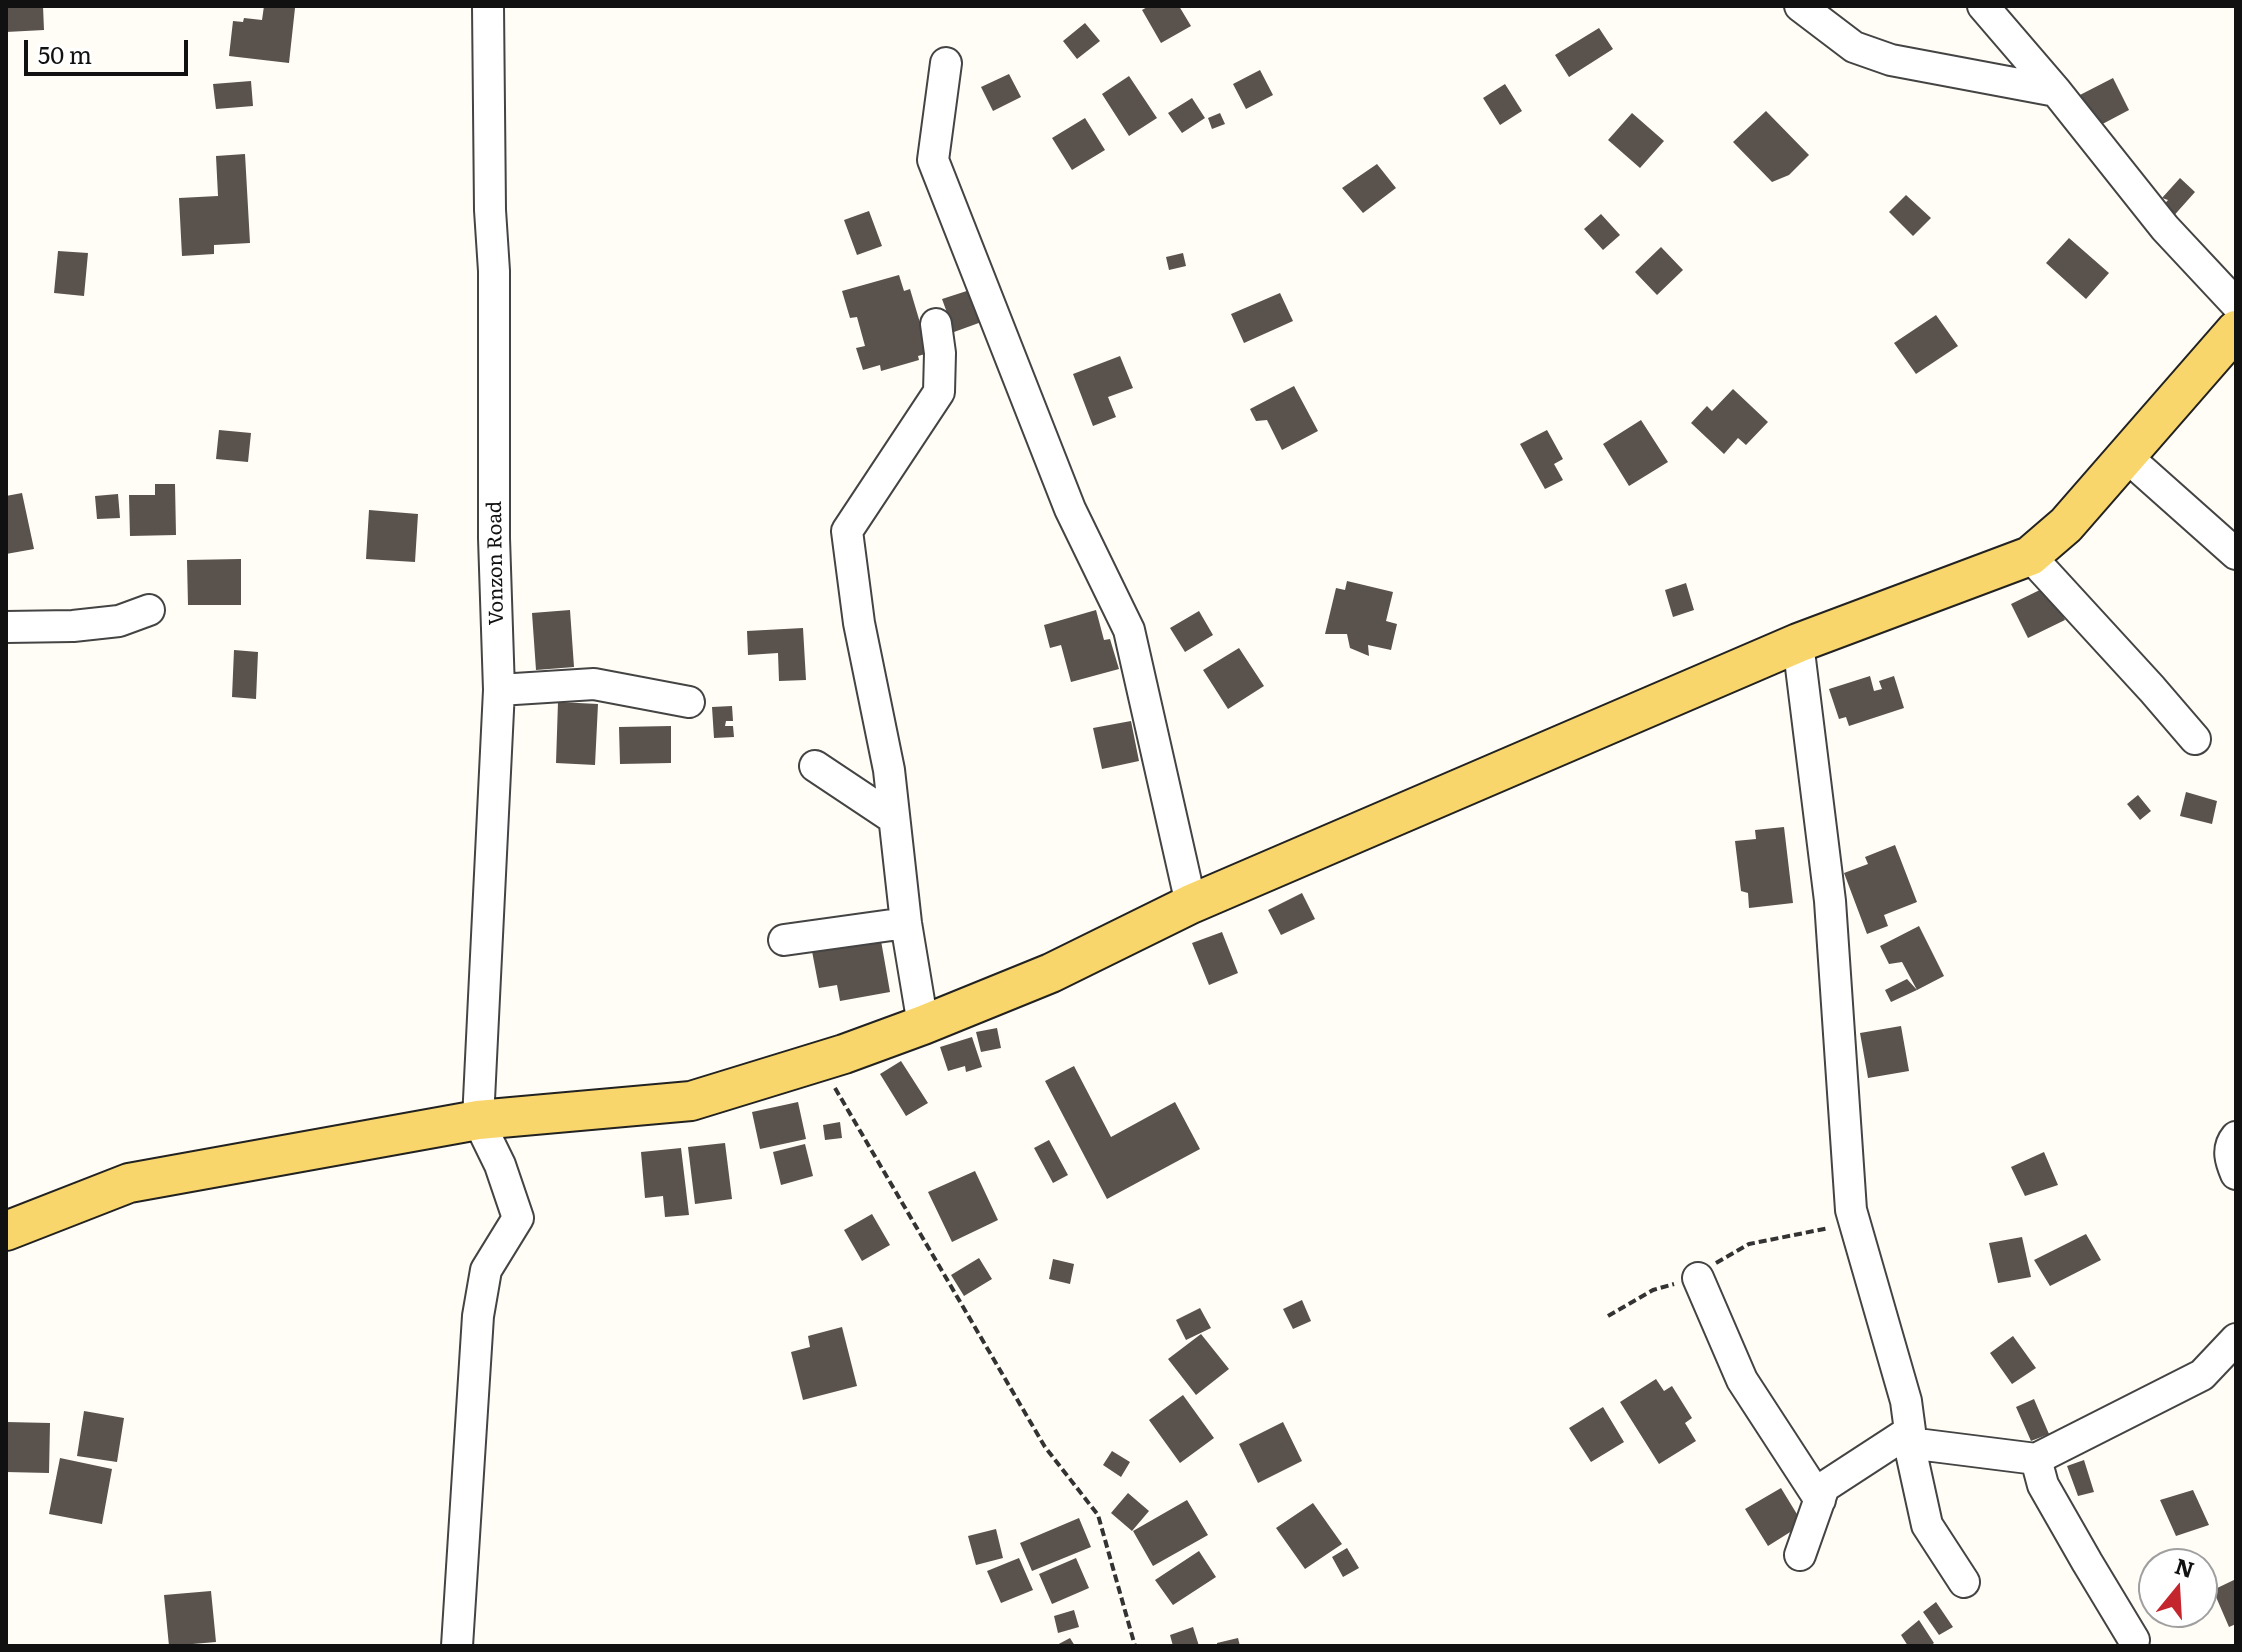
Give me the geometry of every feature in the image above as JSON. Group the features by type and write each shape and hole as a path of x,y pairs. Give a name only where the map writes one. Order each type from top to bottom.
{"main road":[{"path":"6,1231 129,1183 478,1120 691,1101 923,1025 1051,973 1191,904 1798,643 2030,556 2066,525 2236,330"}],"street":[{"name":"Vonzon Road","path":"478,1120 499,690 494,538 494,271 490,210 488,6"},
{"path":"1800,6 1854,47 1891,60 2056,91"},
{"path":"1983,6 2056,91 2165,228 2236,304"},
{"path":"946,63 933,160 1070,509 1129,630 1191,904"},
{"path":"923,1025 906,923 889,770 859,623 847,531 939,392 940,353 936,324"},
{"path":"2127,457 2236,554"},
{"path":"2030,556 2195,739"},
{"path":"6,627 73,626 119,621 149,610"},
{"path":"1798,643 1830,901 1851,1210 1906,1401 1909,1437 1927,1525 1964,1582"},
{"path":"499,690 594,684 689,702"},
{"path":"815,766 893,818"},
{"path":"784,940 906,923"},
{"path":"457,1646 478,1316 486,1270 518,1218 500,1165 478,1120"},
{"path":"2236,1137 2229,1159 2236,1174"},
{"path":"1698,1278 1742,1380 1820,1500"},
{"path":"1800,1555 1824,1487 1909,1437 2036,1459 2202,1375 2236,1339"},
{"path":"2036,1459 2043,1485 2134,1640"}],"path":[{"path":"820,1061 1045,1447 1098,1515 1135,1646"},
{"path":"1608,1316 1653,1290 1698,1278 1710,1266 1749,1244 1855,1224"}],"building":[{"path":"6,6 43,6 44,30 6,32"},
{"path":"264,6 295,8 289,63 229,56 233,21 243,22 244,18 262,20"},
{"path":"1149,6 1179,6 1191,26 1161,43 1142,10"},
{"path":"1085,23 1100,41 1077,59 1063,41"},
{"path":"1599,28 1613,49 1569,77 1555,55"},
{"path":"1260,70 1273,95 1246,109 1233,84"},
{"path":"1009,74 1021,97 993,111 981,87"},
{"path":"1129,76 1157,118 1129,136 1102,94"},
{"path":"2113,78 2129,110 2093,129 2076,97"},
{"path":"251,81 253,106 216,109 213,84"},
{"path":"1505,84 1522,111 1500,125 1483,98"},
{"path":"1192,98 1205,118 1182,133 1168,113"},
{"path":"1766,111 1809,155 1789,175 1772,182 1733,142"},
{"path":"1220,113 1225,124 1212,129 1208,118"},
{"path":"1632,113 1664,141 1640,168 1608,140"},
{"path":"1085,118 1105,150 1072,170 1052,138"},
{"path":"245,154 250,243 214,245 214,254 182,256 179,198 218,196 216,156"},
{"path":"1377,164 1396,188 1363,213 1342,188"},
{"path":"2180,178 2195,192 2170,220 2159,210 2168,200 2162,198"},
{"path":"1906,195 1931,218 1913,236 1889,212"},
{"path":"869,211 882,246 857,255 844,220"},
{"path":"1601,214 1620,235 1603,250 1584,229"},
{"path":"2069,238 2109,273 2086,299 2046,263"},
{"path":"1661,247 1683,270 1657,295 1635,272"},
{"path":"58,251 88,253 84,296 54,293"},
{"path":"1183,253 1186,266 1169,270 1166,257"},
{"path":"899,275 904,291 910,289 929,353 918,356 919,360 881,371 880,365 863,370 856,348 865,346 857,317 850,318 842,291"},
{"path":"976,288 987,320 954,332 942,299"},
{"path":"1280,293 1293,321 1244,343 1231,314"},
{"path":"1936,315 1958,346 1916,374 1894,343"},
{"path":"1120,356 1133,388 1108,397 1116,417 1093,426 1073,374"},
{"path":"1294,386 1318,431 1282,450 1267,420 1256,421 1250,409"},
{"path":"1733,389 1768,422 1746,445 1738,438 1724,454 1691,423 1707,406 1712,411"},
{"path":"1641,420 1668,462 1629,486 1603,444"},
{"path":"219,430 251,433 248,462 216,459"},
{"path":"1547,430 1563,459 1554,464 1563,480 1545,489 1520,444"},
{"path":"155,484 175,484 176,535 130,536 129,495 155,495"},
{"path":"22,493 34,549 6,554 6,496"},
{"path":"118,494 120,518 97,519 95,496"},
{"path":"369,510 418,514 415,562 366,559"},
{"path":"241,559 241,605 188,605 187,560"},
{"path":"1347,581 1393,592 1386,621 1397,624 1391,650 1368,645 1369,656 1350,648 1347,634 1325,634 1336,588 1345,590"},
{"path":"1686,583 1694,610 1673,617 1665,590"},
{"path":"2048,586 2065,620 2028,638 2011,604"},
{"path":"570,610 574,667 536,670 532,613"},
{"path":"1096,610 1104,640 1110,639 1119,669 1071,682 1061,645 1050,648 1044,625"},
{"path":"1199,611 1213,635 1185,652 1170,628"},
{"path":"803,628 806,680 779,681 778,653 748,655 747,631"},
{"path":"1239,648 1264,686 1228,709 1203,670"},
{"path":"234,650 258,652 256,699 232,697"},
{"path":"1870,676 1874,691 1882,689 1879,681 1894,676 1904,708 1849,726 1846,717 1839,719 1829,689"},
{"path":"558,702 598,704 595,765 556,763"},
{"path":"732,706 733,721 726,721 725,726 733,726 734,737 714,738 712,707"},
{"path":"1131,721 1139,761 1102,769 1093,728"},
{"path":"671,726 671,763 620,764 619,727"},
{"path":"2186,792 2217,801 2212,824 2180,816"},
{"path":"2138,795 2151,811 2140,820 2127,804"},
{"path":"1784,827 1793,903 1749,908 1748,893 1741,891 1735,841 1756,839 1755,830"},
{"path":"1895,845 1917,902 1884,915 1888,926 1867,934 1844,873 1868,864 1865,857"},
{"path":"1302,893 1315,919 1281,935 1268,910"},
{"path":"1919,926 1944,976 1917,990 1902,962 1889,964 1880,946"},
{"path":"1222,932 1238,973 1209,985 1192,943"},
{"path":"880,935 890,992 840,1001 837,985 819,988 811,946"},
{"path":"1907,979 1917,990 1891,1002 1885,990"},
{"path":"1901,1026 1909,1071 1868,1078 1860,1033"},
{"path":"997,1028 1001,1048 981,1052 976,1032"},
{"path":"972,1037 982,1067 966,1072 965,1066 948,1071 940,1047"},
{"path":"901,1061 928,1103 906,1116 880,1074"},
{"path":"1074,1066 1111,1137 1175,1102 1200,1149 1107,1199 1045,1081"},
{"path":"798,1102 806,1139 760,1149 752,1112"},
{"path":"840,1122 842,1138 825,1140 823,1125"},
{"path":"1049,1140 1068,1175 1053,1183 1034,1148"},
{"path":"725,1143 732,1199 695,1204 688,1147"},
{"path":"805,1144 813,1176 781,1185 773,1152"},
{"path":"681,1148 689,1215 665,1217 663,1196 645,1198 641,1152"},
{"path":"2044,1152 2058,1185 2025,1196 2011,1167"},
{"path":"975,1171 998,1220 952,1242 928,1192"},
{"path":"872,1214 890,1245 862,1261 844,1230"},
{"path":"2086,1234 2101,1260 2050,1286 2034,1260"},
{"path":"2022,1237 2031,1277 1998,1283 1989,1243"},
{"path":"979,1258 992,1279 964,1296 951,1275"},
{"path":"1053,1259 1074,1264 1070,1284 1049,1279"},
{"path":"1302,1300 1311,1321 1293,1329 1283,1309"},
{"path":"1200,1308 1211,1328 1186,1340 1176,1320"},
{"path":"842,1327 857,1386 803,1400 791,1352 810,1347 808,1336"},
{"path":"1201,1334 1229,1369 1196,1395 1168,1359"},
{"path":"2013,1336 2036,1368 2012,1384 1990,1353"},
{"path":"1656,1379 1664,1391 1672,1386 1692,1418 1685,1423 1696,1441 1659,1464 1620,1402"},
{"path":"1183,1395 1214,1438 1180,1463 1149,1420"},
{"path":"2034,1399 2049,1434 2031,1441 2016,1407"},
{"path":"1603,1407 1624,1442 1591,1462 1569,1428"},
{"path":"84,1411 124,1418 117,1462 77,1456"},
{"path":"6,1422 50,1423 49,1473 6,1472"},
{"path":"1283,1422 1302,1461 1258,1483 1239,1444"},
{"path":"1112,1451 1130,1462 1121,1477 1103,1465"},
{"path":"60,1458 112,1469 102,1524 49,1514"},
{"path":"2084,1460 2094,1492 2078,1496 2067,1466"},
{"path":"1781,1488 1803,1524 1768,1546 1745,1509"},
{"path":"2193,1490 2209,1525 2176,1536 2160,1500"},
{"path":"1128,1493 1149,1511 1132,1531 1111,1513"},
{"path":"1187,1500 1208,1535 1153,1566 1133,1531"},
{"path":"1313,1503 1342,1544 1305,1569 1276,1528"},
{"path":"1079,1518 1091,1547 1032,1571 1020,1543"},
{"path":"996,1529 1003,1558 976,1565 968,1536"},
{"path":"1347,1548 1359,1568 1343,1577 1332,1557"},
{"path":"1199,1551 1216,1577 1173,1605 1155,1580"},
{"path":"1019,1558 1033,1590 1001,1603 987,1571"},
{"path":"1076,1558 1089,1588 1052,1604 1039,1574"},
{"path":"2236,1579 2236,1624 2229,1627 2218,1602 2218,1588"},
{"path":"211,1591 216,1642 169,1646 164,1595"},
{"path":"1936,1602 1953,1627 1939,1635 1923,1612"},
{"path":"1074,1610 1079,1627 1058,1633 1054,1616"},
{"path":"1919,1620 1934,1643 1930,1646 1908,1646 1901,1635"},
{"path":"1193,1627 1199,1646 1173,1646 1170,1635"},
{"path":"1070,1638 1075,1646 1055,1646"},
{"path":"1238,1638 1240,1646 1217,1646 1217,1643"}]}
